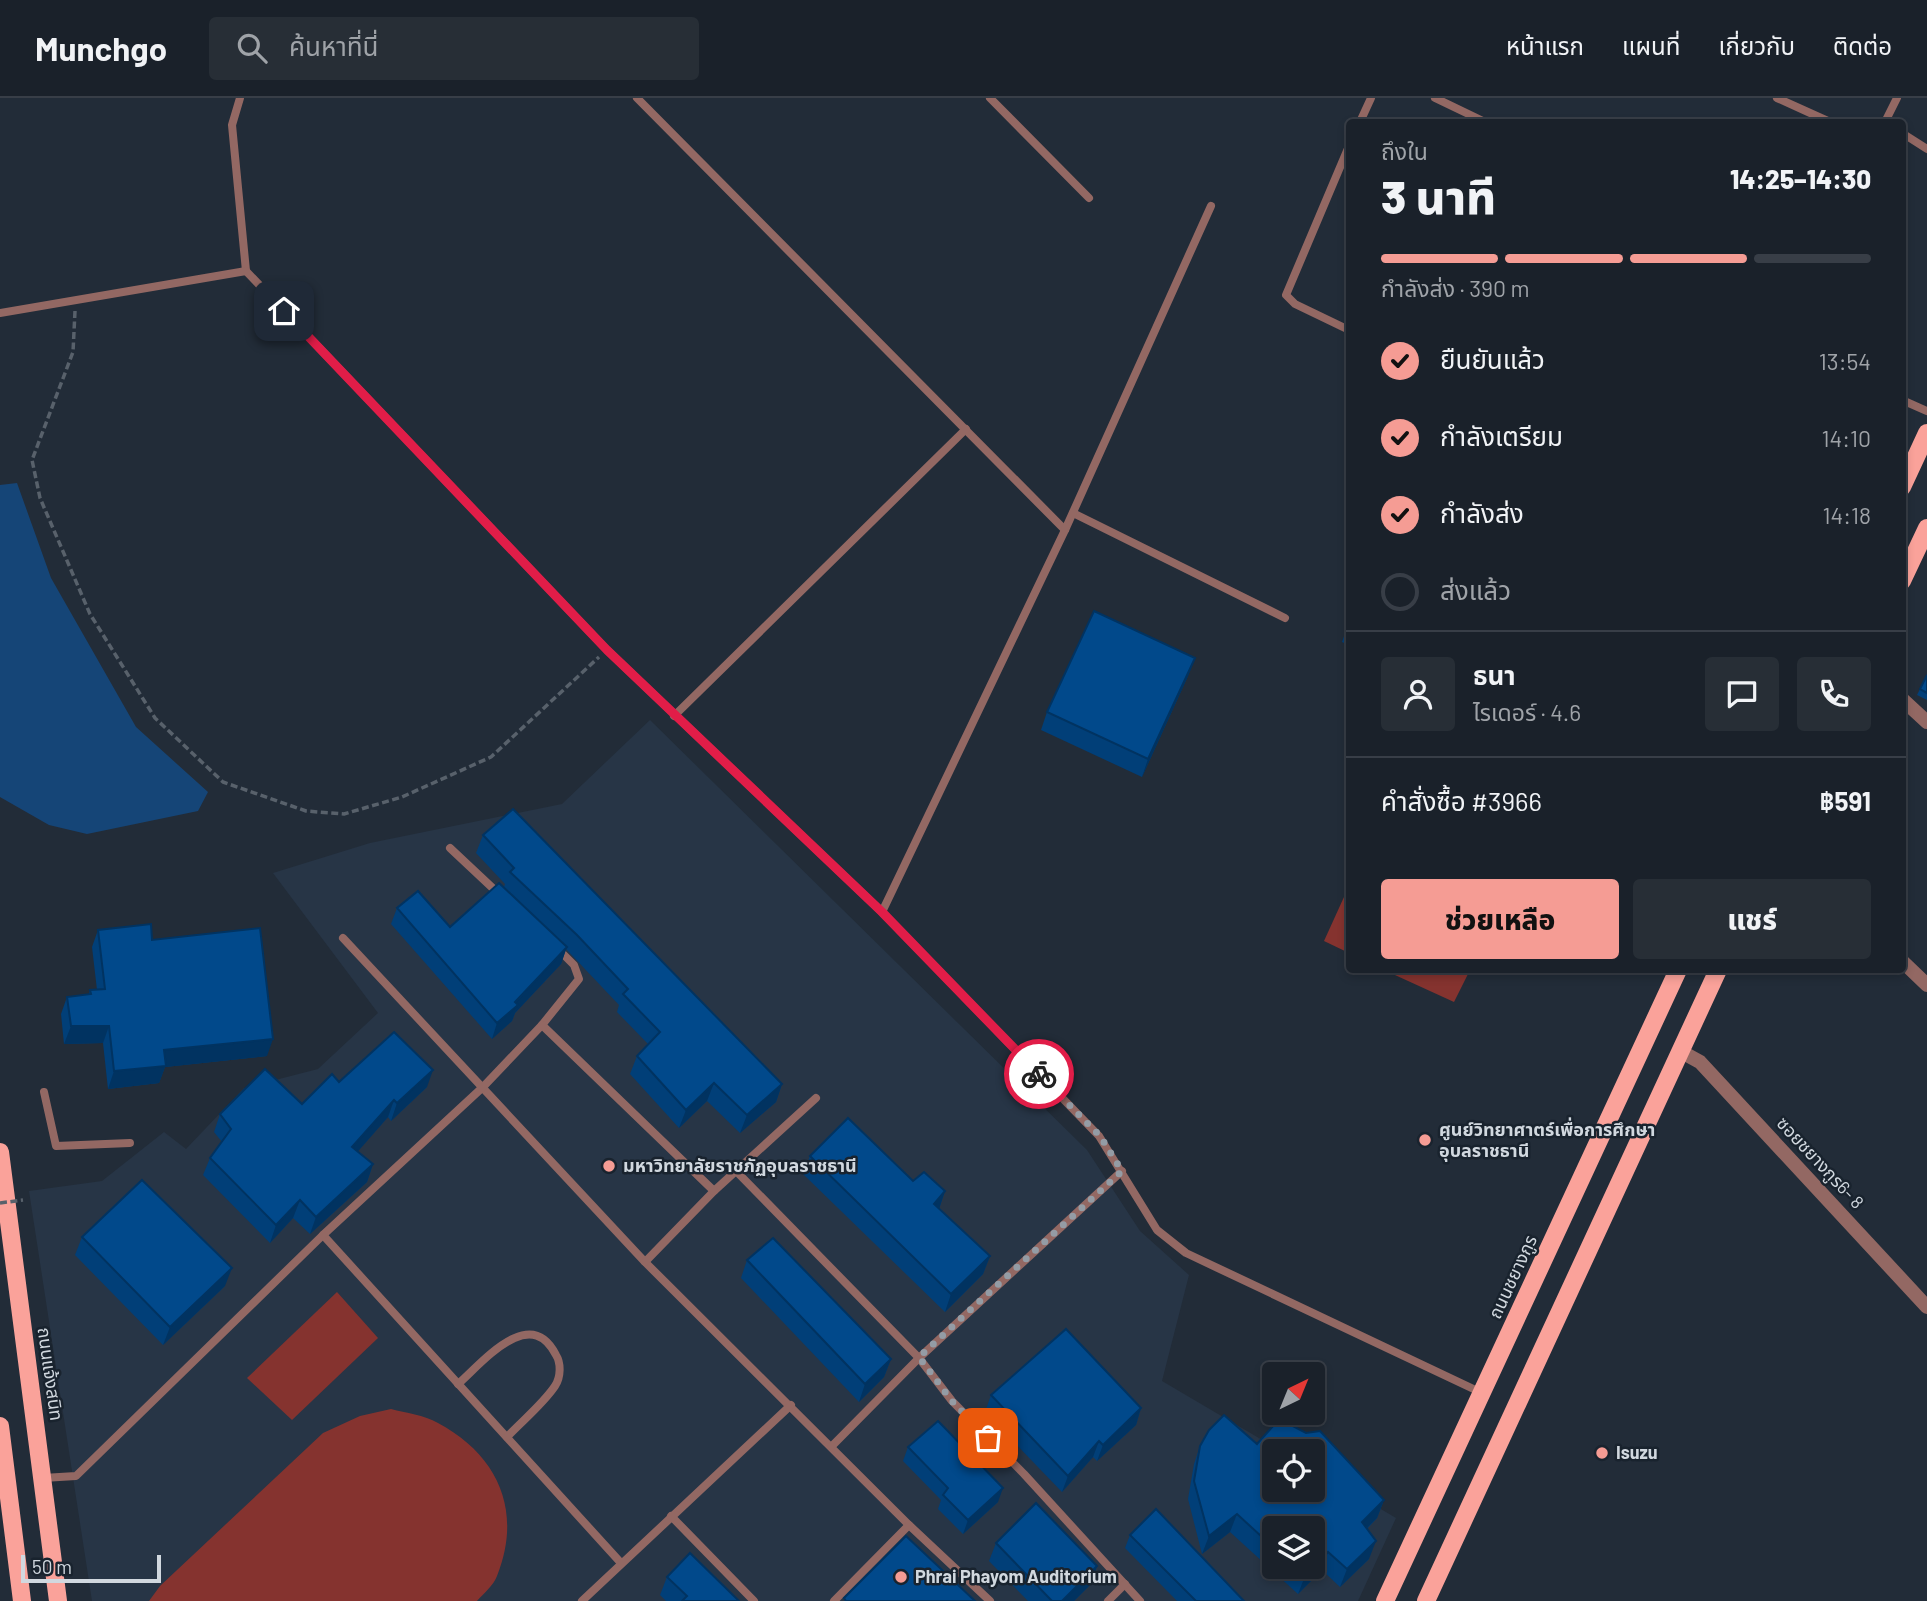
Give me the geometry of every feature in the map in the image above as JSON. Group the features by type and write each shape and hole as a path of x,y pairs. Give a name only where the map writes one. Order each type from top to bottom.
{"main road":[{"path":"1906,478 1927,433"},
{"path":"1906,573 1927,528"},
{"name":"ถนนชยางกูร","path":"1385,1601 1677,973"},
{"path":"1426,1601 1717,973"},
{"name":"ถนนแจ้งสนิท","path":"0,1152 58,1601"},
{"path":"0,1426 22,1601"}],"street":[{"path":"1906,703 1927,722"},
{"path":"1906,965 1927,985"},
{"name":"ซอยชยางกูร6- 8","path":"1680,1051 1700,1062 1927,1307"}],"lane":[{"path":"240,98 232,125 246,271 607,650 882,912 1100,1136 1157,1230 1185,1253 1482,1393"},
{"path":"637,98 1065,530"},
{"path":"990,98 1089,198"},
{"path":"1361,119 1371,98"},
{"path":"1436,98 1479,119"},
{"path":"1777,98 1823,119"},
{"path":"1886,119 1897,98"},
{"path":"1906,136 1927,149"},
{"path":"1346,153 1286,295 1294,304 1346,329"},
{"path":"882,912 1073,513 1212,206"},
{"path":"0,313 246,271"},
{"path":"1906,402 1927,411"},
{"path":"674,716 966,429"},
{"path":"1073,513 1285,618"},
{"path":"450,848 508,902"},
{"path":"344,938 645,1262 909,1525 990,1601"},
{"path":"43,1478 76,1476 323,1235 483,1087 542,1025 579,979 575,965 546,938"},
{"path":"542,1025 714,1191"},
{"path":"44,1092 56,1146 130,1143"},
{"path":"645,1262 714,1191 816,1098"},
{"path":"736,1171 919,1357 952,1401 1140,1601"},
{"path":"832,1446 919,1357 1122,1171"},
{"path":"323,1235 621,1563"},
{"path":"458,1384 513,1336 534,1334 551,1345 560,1362 556,1384 507,1437"},
{"path":"582,1601 791,1405"},
{"path":"671,1516 754,1601"},
{"path":"834,1601 909,1525"},
{"path":"1108,1601 1125,1584"}],"path":[{"path":"76,302 73,352 32,460 40,498 90,614 155,718 223,782 306,811 344,814 402,797 491,757 607,650"},
{"path":"0,1203 23,1200"}],"shaded area":[{"name":"มหาวิทยาลัยราชภัฏอุบลราชธานี","path":"650,720 1087,1150 1140,1231 1189,1275 1162,1381 1262,1440 1262,1502 1325,1502 1325,1476 1396,1518 1358,1601 92,1601 29,1191 102,1181 164,1132 186,1149 244,1088 318,1069 378,1013 273,873 370,843 562,804"},
{"path":"1346,893 1346,952 1324,941"},
{"path":"1391,973 1468,973 1454,1002"},
{"path":"337,1292 378,1338 292,1420 247,1378"},
{"path":"391,1409 433,1420 459,1436 490,1468 500,1487 506,1507 504,1552 496,1579 477,1601 149,1601 160,1586 323,1433 360,1416"}],"water":[{"path":"17,483 51,578 136,727 208,792 198,811 87,834 49,825 0,797 0,485"}],"building":[{"path":"1094,611 1195,658 1148,759 1047,712"},
{"path":"1927,675 1927,693 1920,689"},
{"path":"513,809 782,1084 747,1115 714,1083 686,1110 637,1056 660,1032 623,994 628,989 577,935 510,872 514,868 483,835"},
{"path":"499,883 567,947 515,1002 518,1005 497,1023 397,908 418,891 450,927"},
{"path":"151,924 152,940 260,928 273,1039 164,1050 166,1066 114,1071 109,1026 71,1026 67,997 91,994 90,990 105,989 98,930"},
{"path":"394,1032 433,1070 397,1103 394,1100 352,1147 373,1164 316,1217 300,1200 276,1225 210,1158 231,1129 220,1114 265,1069 302,1104 332,1074 339,1082"},
{"path":"848,1118 913,1181 924,1172 945,1191 934,1204 990,1256 951,1294 810,1156"},
{"path":"142,1180 232,1268 170,1327 82,1237"},
{"path":"773,1238 891,1359 865,1384 747,1260"},
{"path":"1066,1329 1141,1408 1103,1445 1099,1441 1068,1476 991,1395"},
{"path":"1224,1415 1257,1444 1274,1425 1291,1425 1306,1433 1320,1431 1384,1500 1362,1522 1376,1541 1347,1569 1328,1552 1325,1555 1325,1516 1262,1516 1262,1537 1237,1514 1209,1536 1194,1481 1200,1446 1209,1430"},
{"path":"938,1421 1003,1488 968,1520 943,1495 948,1488 908,1447"},
{"path":"1036,1503 1097,1566 1062,1601 1052,1601 996,1543"},
{"path":"1156,1509 1244,1601 1196,1601 1130,1535"},
{"path":"906,1536 975,1601 846,1601 844,1598"},
{"path":"690,1553 739,1601 682,1601 687,1596 667,1577"}],"way so far":[{"path":"988,1438 952,1401 919,1357 1122,1171 1100,1136 1039,1074"}],"place":[{"name":"ศูนย์วิทยาศาตร์เพื่อการศึกษา อุบลราชธานี","path":"1425,1140"},
{"name":"มหาวิทยาลัยราชภัฏอุบลราชธานี","path":"609,1166"},
{"name":"Isuzu","path":"1602,1453"},
{"name":"Phrai Phayom Auditorium","path":"901,1577"}],"route":[{"path":"284,311 607,650 882,912 1039,1074"}]}
